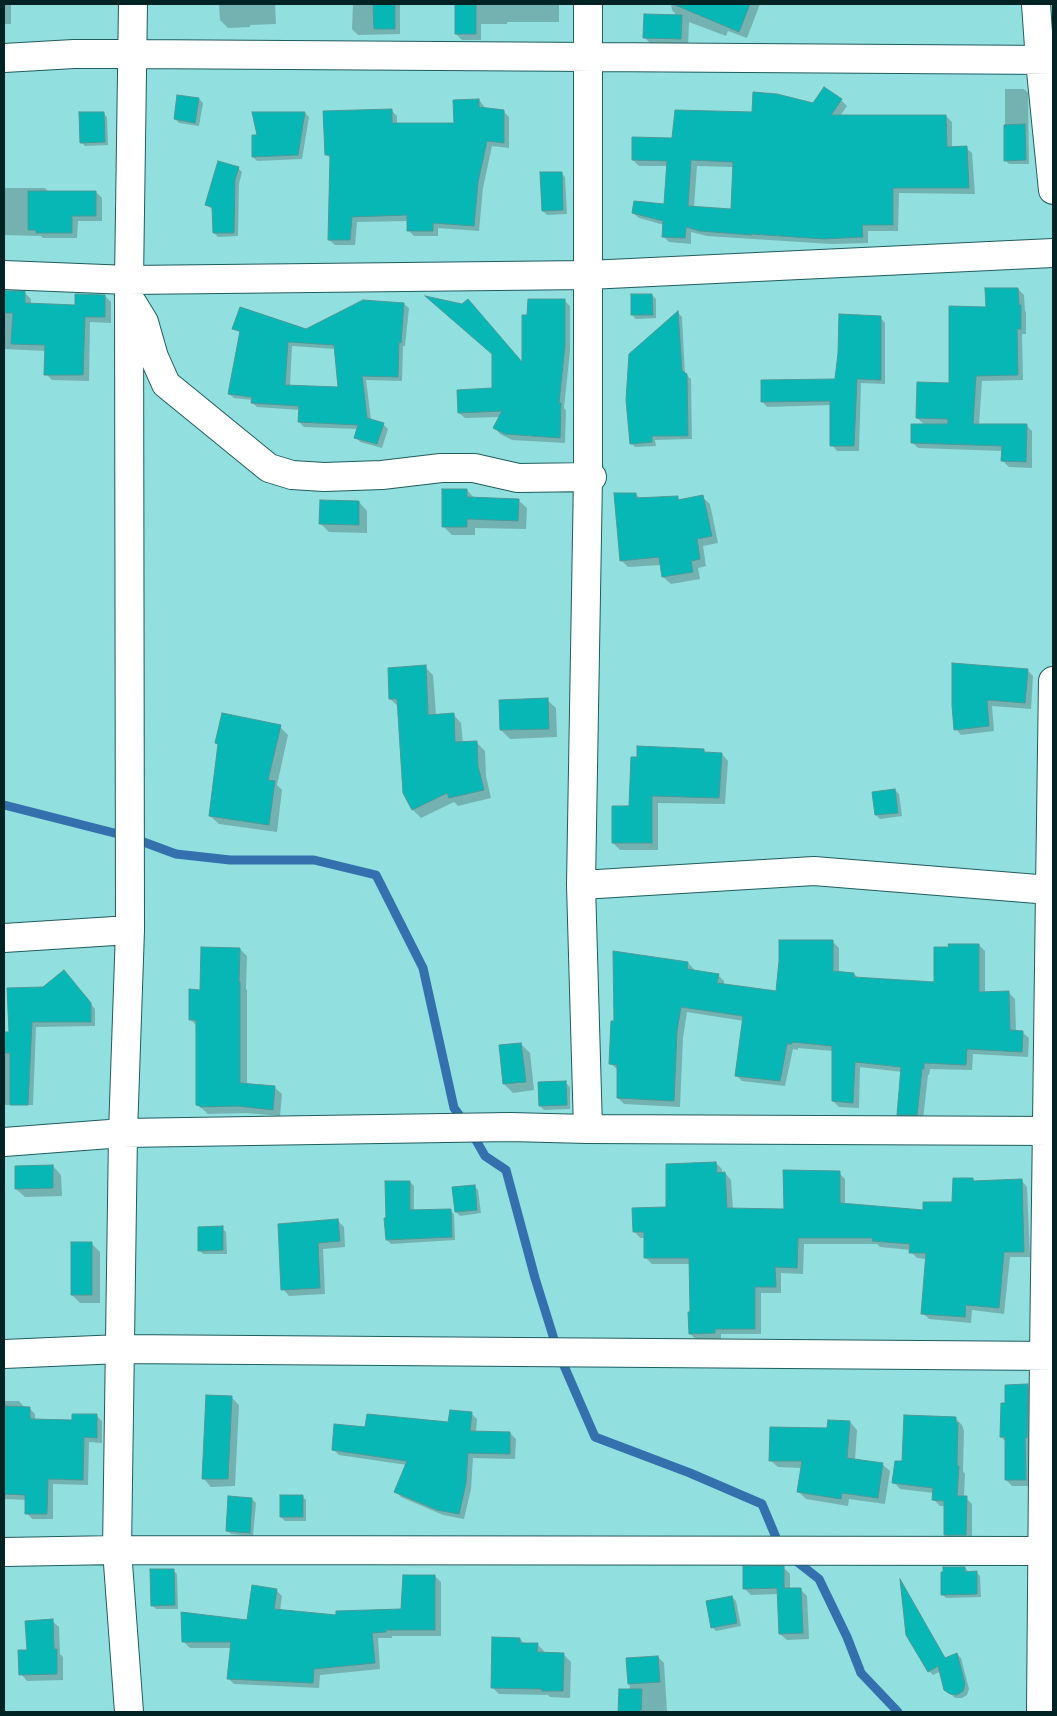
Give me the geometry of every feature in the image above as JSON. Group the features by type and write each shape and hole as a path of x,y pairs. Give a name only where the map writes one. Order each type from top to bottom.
{"street":[{"path":"130,1712 117,1550 124,1133 130,930 130,289 133,4"},
{"path":"588,4 590,478 581,885 588,1129"},
{"path":"1036,4 1046,60 1053,190"},
{"path":"4,58 74,54 133,54 1046,60"},
{"path":"4,276 130,289 588,276 1053,253"},
{"path":"130,289 144,322 154,357 166,384 270,468 292,475 324,478 382,475 441,468 474,468 518,478 590,478"},
{"path":"1041,1712 1048,1551 1053,681"},
{"path":"581,885 814,872 1052,890"},
{"path":"4,938 130,930"},
{"path":"4,1142 124,1133 510,1127 1050,1131"},
{"path":"4,1354 120,1349 1048,1356"},
{"path":"4,1552 117,1550 1048,1551"}],"building":[{"path":"373,4 395,4 395,29 374,29"},
{"path":"455,4 476,4 476,34 455,34"},
{"path":"673,4 750,4 739,32"},
{"path":"644,14 682,15 681,39 643,38"},
{"path":"824,87 842,99 831,115 946,115 947,147 967,146 969,188 893,188 893,225 862,225 863,237 824,239 752,235 700,231 686,227 685,238 662,237 663,221 632,213 634,201 664,204 667,161 632,160 632,137 672,138 675,110 752,112 753,92 777,94 813,103","holes":["691,160 733,162 731,209 688,206"]},
{"path":"177,95 199,98 195,123 174,119"},
{"path":"479,99 479,107 504,110 504,143 487,141 478,182 474,226 433,223 433,231 407,231 407,215 352,217 350,240 328,240 330,155 325,155 323,111 392,109 392,123 454,123 453,100"},
{"path":"79,112 104,112 105,142 80,143"},
{"path":"252,112 305,112 298,155 252,157 252,135 257,135"},
{"path":"1025,124 1026,160 1004,161 1004,125"},
{"path":"218,161 239,167 235,180 234,233 213,233 212,207 205,205"},
{"path":"540,172 562,172 563,210 542,211"},
{"path":"28,191 96,191 96,216 72,216 72,233 36,233 36,230 28,230"},
{"path":"985,288 1018,288 1019,305 1021,305 1021,329 1017,329 1018,375 976,376 973,424 1027,424 1026,462 1001,461 1002,446 911,443 911,424 948,424 948,419 916,418 917,382 949,383 949,306 986,307"},
{"path":"4,291 25,291 25,303 75,305 75,294 105,295 105,317 85,317 83,375 44,375 45,345 11,344 13,313 4,313"},
{"path":"631,294 652,294 653,315 631,315"},
{"path":"425,296 462,304 468,299 522,362 522,315 527,315 528,299 565,299 565,345 559,403 561,403 560,438 505,434 493,428 502,411 458,413 457,390 492,388 492,354"},
{"path":"363,300 404,303 401,343 399,342 398,377 362,376 367,418 384,423 377,444 354,438 358,425 298,422 299,406 251,403 252,397 228,394 240,331 232,329 240,307 306,329","holes":["288,342 334,345 338,387 285,385"]},
{"path":"678,311 682,371 687,374 688,436 652,436 652,442 630,444 626,400 629,354"},
{"path":"839,314 881,316 881,380 857,379 854,446 830,446 830,401 761,402 761,380 835,379"},
{"path":"442,489 467,489 467,497 519,499 518,521 467,519 467,527 442,527"},
{"path":"614,493 636,493 636,498 678,496 678,500 703,495 712,536 697,539 700,559 691,561 693,572 662,577 659,557 620,561"},
{"path":"320,500 359,501 359,525 319,524"},
{"path":"952,663 1028,669 1025,703 987,700 989,726 954,730"},
{"path":"426,665 428,715 454,713 455,742 477,741 478,766 484,790 449,798 447,793 412,810 403,793 397,699 389,699 388,668"},
{"path":"548,698 549,729 500,730 499,700"},
{"path":"222,713 281,725 268,780 275,781 269,825 209,816 218,744 215,743"},
{"path":"637,746 704,749 704,752 722,753 719,798 652,796 652,843 612,843 612,806 629,806 631,757 637,757"},
{"path":"895,789 898,813 875,815 872,792"},
{"path":"779,940 833,940 833,971 854,973 854,977 934,982 934,947 949,947 948,944 979,944 979,992 1009,991 1010,1030 1023,1031 1022,1052 967,1049 966,1065 924,1063 917,1115 897,1115 901,1067 855,1062 853,1103 832,1101 832,1046 792,1042 792,1044 787,1044 780,1081 735,1076 743,1016 681,1007 677,1031 674,1101 617,1098 617,1065 609,1064 611,1021 614,1021 613,951 688,962 687,969 719,974 717,983 776,991"},
{"path":"201,947 240,948 240,1083 275,1086 273,1110 238,1106 200,1107 196,1105 196,1020 189,1020 189,989 200,990"},
{"path":"64,970 91,1003 91,1022 32,1022 28,1105 10,1105 10,1053 4,1053 4,1032 9,1032 7,988 43,987"},
{"path":"521,1043 526,1082 503,1084 499,1045"},
{"path":"566,1081 567,1105 539,1106 538,1082"},
{"path":"716,1162 717,1173 725,1172 727,1208 784,1209 783,1170 840,1171 840,1203 923,1210 923,1202 952,1202 953,1178 973,1178 973,1181 1022,1179 1024,1252 1004,1252 999,1308 966,1305 965,1317 921,1314 926,1253 909,1253 910,1244 872,1241 873,1238 798,1238 797,1268 775,1267 776,1287 755,1287 755,1329 715,1329 715,1333 689,1334 689,1258 644,1258 644,1232 633,1232 632,1208 666,1207 666,1164"},
{"path":"53,1165 53,1188 15,1189 15,1166"},
{"path":"385,1181 410,1181 410,1210 451,1209 452,1237 386,1240 384,1218 386,1218"},
{"path":"475,1185 477,1210 455,1212 452,1187"},
{"path":"338,1219 340,1241 318,1243 320,1288 281,1290 278,1224"},
{"path":"223,1226 223,1250 198,1251 198,1227"},
{"path":"71,1242 92,1242 92,1295 71,1295"},
{"path":"1028,1384 1027,1438 1025,1438 1026,1480 1005,1480 1005,1437 1000,1437 1001,1403 1005,1403 1005,1385"},
{"path":"206,1395 232,1396 228,1479 202,1479"},
{"path":"4,1406 30,1407 30,1419 72,1420 72,1414 97,1414 97,1438 84,1437 83,1480 48,1479 47,1514 25,1514 25,1495 4,1494"},
{"path":"450,1410 472,1412 470,1431 510,1432 510,1454 468,1453 466,1483 459,1514 437,1510 394,1492 407,1461 332,1450 334,1424 365,1427 367,1414 448,1422"},
{"path":"904,1415 956,1417 956,1423 958,1423 957,1466 959,1466 957,1496 967,1496 966,1535 944,1535 944,1501 932,1500 933,1488 892,1483 895,1461 902,1461"},
{"path":"828,1420 850,1421 847,1458 883,1463 878,1498 842,1493 841,1499 797,1492 802,1461 769,1461 770,1427 827,1428"},
{"path":"280,1495 303,1495 303,1517 280,1517"},
{"path":"228,1496 252,1498 250,1533 226,1531"},
{"path":"743,1566 784,1566 784,1588 801,1588 803,1633 779,1634 777,1588 743,1589"},
{"path":"943,1567 965,1567 965,1572 977,1571 977,1594 941,1595 941,1572 943,1572"},
{"path":"150,1569 174,1569 175,1605 151,1606"},
{"path":"403,1575 435,1575 435,1630 386,1630 386,1632 372,1633 375,1663 314,1669 313,1683 227,1679 231,1642 182,1642 181,1612 247,1620 252,1585 277,1589 274,1609 336,1615 336,1611 401,1609"},
{"path":"900,1579 945,1658 957,1653 965,1684 963,1691 957,1695 950,1694 944,1690 938,1666 928,1672 906,1635"},
{"path":"732,1596 737,1623 711,1628 706,1601"},
{"path":"53,1619 54,1649 57,1649 57,1674 19,1675 18,1650 27,1650 25,1621"},
{"path":"492,1637 520,1638 520,1643 538,1643 537,1652 564,1653 563,1691 491,1688"},
{"path":"658,1656 660,1682 628,1684 626,1658"},
{"path":"619,1689 642,1689 641,1712 618,1712"}],"waterway":[{"path":"4,805 130,837 176,854 230,860 314,860 376,875 423,968 454,1108 469,1128 485,1156 506,1170 535,1278 558,1352 595,1437 690,1473 762,1504 780,1547"},
{"path":"791,1557 819,1579 847,1637 861,1673 898,1712"}]}
